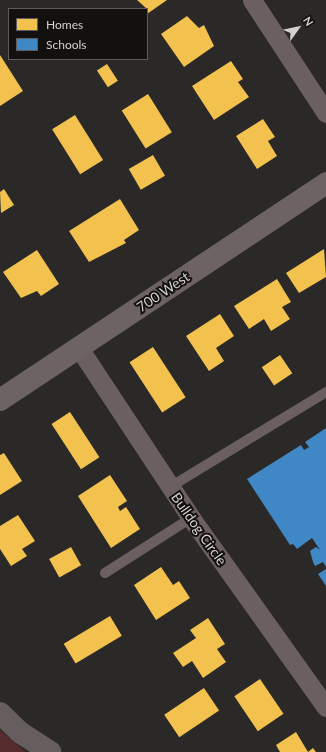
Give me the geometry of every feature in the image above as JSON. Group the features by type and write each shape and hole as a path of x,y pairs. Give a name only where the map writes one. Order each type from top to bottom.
{"highway":[{"path":"0,713 21,734 50,752"}],"main road":[{"name":"700 West","path":"0,400 326,184"}],"street":[{"path":"252,0 326,113"},
{"name":"Bulldog Circle","path":"79,348 191,518 326,707"}],"lane":[{"path":"170,487 326,392"},
{"path":"105,573 191,518"}],"shaded area":[{"path":"0,730 23,750 26,752 0,752"}],"building: Homes":[{"path":"137,0 167,0 148,13 148,8 146,8"},
{"path":"187,16 199,28 204,25 214,46 184,67 161,34"},
{"path":"0,55 23,91 0,106"},
{"path":"231,61 243,79 238,82 249,97 214,120 192,86"},
{"path":"107,64 118,81 108,87 97,71"},
{"path":"148,94 172,132 146,149 122,110"},
{"path":"75,115 103,160 80,174 52,129"},
{"path":"263,119 275,137 268,141 277,156 257,169 236,136"},
{"path":"153,155 165,176 141,190 129,169"},
{"path":"4,189 14,205 1,213 0,192"},
{"path":"120,199 139,230 124,240 126,243 89,262 69,231"},
{"path":"324,249 326,277 299,293 286,273"},
{"path":"37,250 59,284 41,296 37,291 21,298 3,272"},
{"path":"277,279 291,302 282,307 290,319 271,331 264,319 249,329 234,306"},
{"path":"220,314 234,336 216,348 224,361 209,371 186,336"},
{"path":"153,347 186,397 162,413 130,362"},
{"path":"280,355 292,373 274,386 262,367"},
{"path":"70,412 99,457 81,469 52,424"},
{"path":"4,453 22,481 0,495 0,455"},
{"path":"110,475 127,501 118,507 120,511 126,507 140,529 111,548 78,496"},
{"path":"18,515 35,541 22,549 27,556 11,566 0,549 0,526"},
{"path":"71,547 81,565 59,577 49,559"},
{"path":"161,567 173,585 179,581 190,598 156,620 134,585"},
{"path":"110,616 122,636 76,664 64,644"},
{"path":"208,618 225,644 217,649 226,662 203,678 192,661 183,667 173,653 196,638 190,630"},
{"path":"260,679 283,714 258,731 234,696"},
{"path":"204,688 219,710 179,737 164,715"},
{"path":"296,732 308,752 280,752 276,745"},
{"path":"313,748 316,752 308,752"}],"building: Schools":[{"path":"326,428 326,567 323,562 315,566 313,562 310,551 316,547 320,550 312,538 297,549 293,544 290,545 247,479 301,445 304,450 309,447 305,442"},
{"path":"326,569 326,586 318,574"}]}
